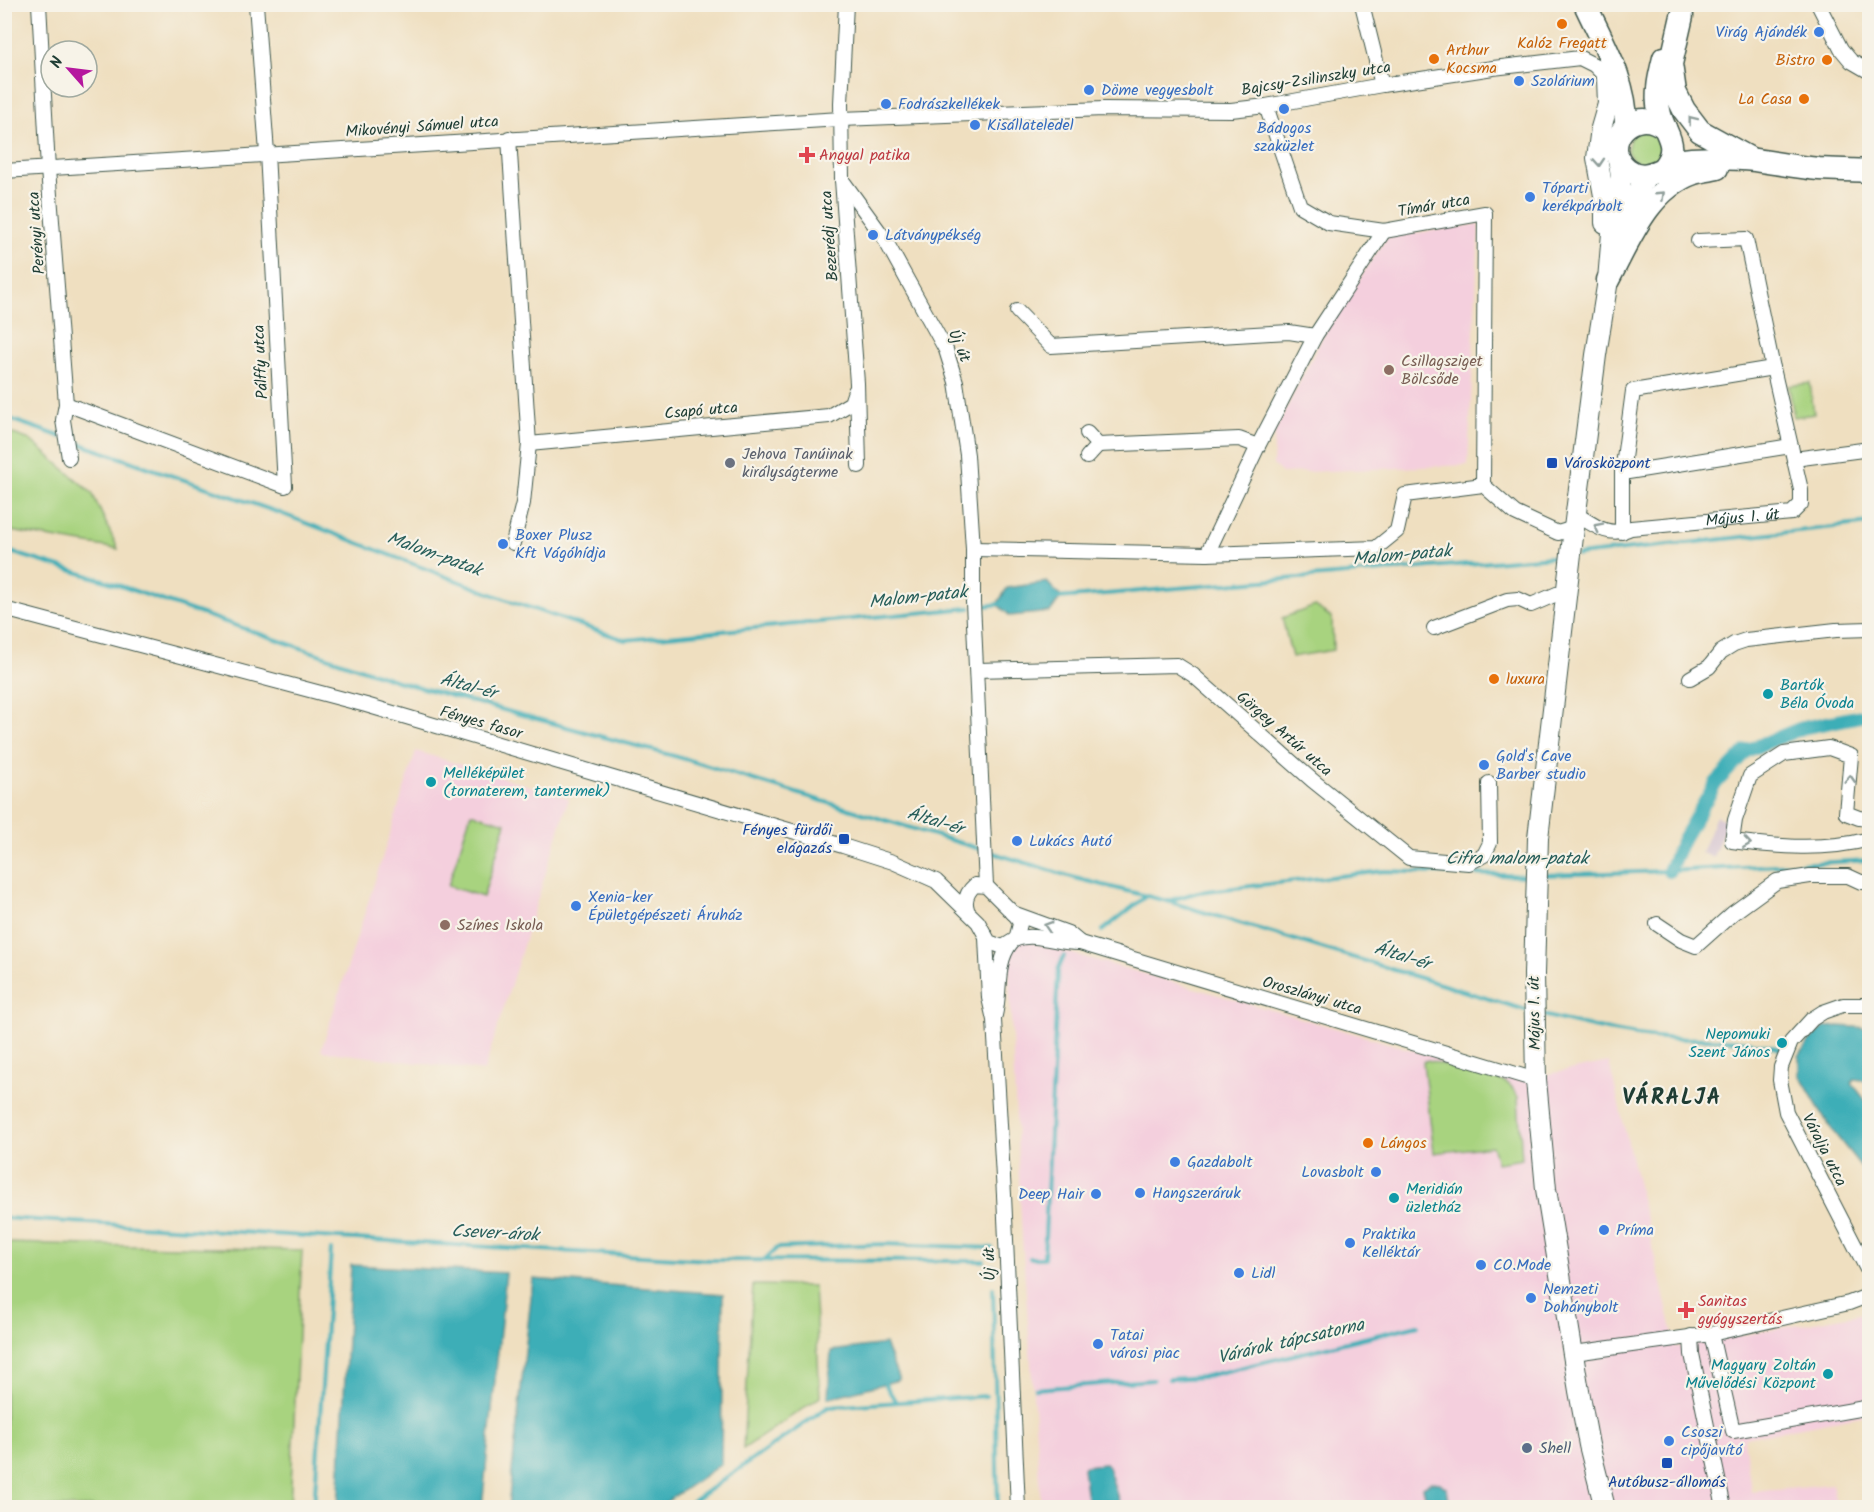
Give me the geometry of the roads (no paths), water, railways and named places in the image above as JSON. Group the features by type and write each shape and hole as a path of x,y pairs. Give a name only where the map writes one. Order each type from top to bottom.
{"main road":[{"path":"1586,7 1606,78 1608,104 1601,128 1597,158 1605,201 1604,241 1608,280"},
{"path":"1586,7 1609,54 1625,99 1626,126"},
{"path":"1655,172 1671,155 1672,148 1658,106 1662,67 1668,45 1686,10"},
{"path":"1686,10 1671,64 1676,92 1684,110 1700,131 1753,160"},
{"path":"1753,160 1667,132 1658,122 1641,119 1626,126 1617,140 1618,158 1629,170 1655,172 1673,162 1690,159 1753,160 1818,169 1869,171"},
{"name":"Május 1. út","path":"1605,1508 1589,1445 1546,1189 1536,1080 1534,996 1538,838 1566,590 1596,355 1608,280 1612,233 1620,192 1621,176 1618,158"},
{"path":"1608,280 1647,209 1665,190 1692,173 1753,160"},
{"name":"Május 1. út","path":"1608,280 1635,198 1655,172"}],"street":[{"name":"Perényi utca","path":"39,4 48,169 66,404 63,420 69,458"},
{"name":"Pálffy utca","path":"66,404 285,486 267,153 256,4"},
{"name":"Bezerédj utca","path":"846,4 841,119 842,180 858,383 859,466"},
{"path":"1362,4 1382,85"},
{"path":"1818,4 1841,49 1851,61 1869,72"},
{"path":"1596,40 1593,47 1580,58 1594,65 1606,78"},
{"name":"Bajcsy-Zsilinszky utca","path":"841,119 1104,109 1231,110 1493,68 1580,58"},
{"name":"Tímár utca","path":"1266,106 1300,206 1329,223 1384,231 1485,213 1483,485"},
{"name":"Mikovényi Sámuel utca","path":"4,171 841,119"},
{"path":"509,138 529,444 523,503 513,543"},
{"name":"Új út","path":"842,180 884,238 946,350 956,382 967,455 973,549 986,886"},
{"path":"1208,554 1258,446 1315,336 1384,231"},
{"name":"Május 1. út","path":"1573,538 1622,532 1631,528 1792,513 1802,504 1793,452 1746,239 1698,241"},
{"path":"1017,311 1051,346 1290,332 1315,336"},
{"path":"1622,532 1622,473 1633,391 1773,368"},
{"name":"Csapó utca","path":"529,444 829,416 851,403 858,383"},
{"path":"1087,433 1098,445"},
{"path":"1087,457 1098,445 1239,438 1258,446"},
{"path":"1622,473 1793,452 1869,448"},
{"path":"973,549 1208,554 1376,548 1397,531 1405,495 1483,485 1515,513 1573,538"},
{"path":"1434,628 1507,600 1518,599 1531,605 1566,590"},
{"name":"Fényes fasor","path":"4,609 366,705 843,846 919,873 943,886 978,922 986,938"},
{"path":"1690,678 1709,667 1721,652 1746,640 1836,630 1869,630"},
{"name":"Görgey Artúr utca","path":"977,670 1177,665 1193,675 1312,780 1409,858 1469,863 1484,855 1490,843 1489,783"},
{"path":"1869,819 1846,813 1851,756 1829,748 1784,754 1750,776 1735,820 1732,841 1765,846 1814,848 1869,838"},
{"path":"1657,924 1681,940 1696,946 1733,913 1777,882 1810,876 1848,876 1861,882 1869,882"},
{"name":"Fényes fasor","path":"943,886 965,890 975,885 986,886"},
{"path":"986,886 1013,913 1020,924 1014,941"},
{"path":"967,909 966,900 971,889"},
{"name":"Oroszlányi utca","path":"1013,913 1068,933 1080,943"},
{"name":"Oroszlányi utca","path":"986,938 1003,947 1026,936 1066,944 1080,943 1536,1080"},
{"name":"Új út","path":"986,938 1004,1195 1018,1508"},
{"name":"Új út","path":"993,1020 999,999 1001,961 1004,952 1014,941"},
{"name":"Váralja utca","path":"1869,1005 1843,1005 1822,1012 1791,1042 1781,1067 1780,1080 1786,1112 1869,1275"},
{"path":"1574,1353 1711,1334 1849,1303 1869,1295"},
{"path":"1711,1334 1733,1431 1869,1407"},
{"path":"1691,1336 1692,1354 1724,1508"}],"water":[{"path":"1047,582 1061,597 1050,612 1010,616 997,604 1007,588"},
{"path":"1825,1027 1869,1028 1869,1081 1855,1079 1852,1083 1869,1105 1869,1169 1863,1169 1831,1129 1799,1074 1799,1056 1809,1041"},
{"path":"351,1265 506,1273 482,1507 338,1507"},
{"path":"533,1279 723,1294 721,1464 659,1507 508,1507"},
{"path":"885,1344 899,1380 828,1398 831,1351"},
{"path":"1105,1464 1108,1466 1119,1502 1118,1507 1088,1507 1083,1468"},
{"path":"1431,1482 1440,1483 1447,1489 1450,1507 1428,1507 1423,1487"}],"waterway":[{"name":"Malom-patak","path":"4,417 62,437"},
{"name":"Malom-patak","path":"69,440 280,513 510,601 625,640 970,608"},
{"name":"Malom-patak","path":"1578,555 1870,523"},
{"name":"Által-ér","path":"4,550 106,581 400,682 685,759 980,849"},
{"name":"Malom-patak","path":"1058,598 1564,556"},
{"name":"Malom-patak","path":"977,607 1000,604"},
{"path":"1669,871 1683,839 1716,783 1746,751 1802,728 1870,714"},
{"name":"Által-ér","path":"987,851 1075,878 1167,901 1529,1011"},
{"name":"Cifra malom-patak","path":"1544,875 1870,860"},
{"name":"Cifra malom-patak","path":"1168,901 1198,892 1384,871 1530,876"},
{"path":"1102,931 1145,897"},
{"path":"1030,1258 1044,1258 1058,970 1064,956"},
{"name":"Által-ér","path":"1539,1014 1633,1035 1739,1041 1783,1050"},
{"name":"Csever-árok","path":"4,1218 709,1260 984,1261"},
{"path":"764,1260 777,1248 884,1244 992,1248 992,1254"},
{"path":"314,1508 331,1250"},
{"path":"992,1274 993,1266"},
{"name":"Várárok tápcsatorna","path":"993,1288 998,1508"},
{"name":"Várárok tápcsatorna","path":"1169,1379 1202,1377 1418,1325"},
{"name":"Várárok tápcsatorna","path":"1035,1389 1153,1380"},
{"path":"885,1384 896,1402"},
{"name":"Várárok tápcsatorna","path":"683,1508 828,1407 986,1396"}],"place":[{"name":"Kalóz Fregatt","path":"1562,24"},
{"name":"Virág Ajándék","path":"1819,32"},
{"name":"Arthur Kocsma","path":"1434,59"},
{"name":"Bistro","path":"1827,60"},
{"name":"Szolárium","path":"1519,81"},
{"name":"Döme vegyesbolt","path":"1089,90"},
{"name":"La Casa","path":"1804,99"},
{"name":"Fodrászkellékek","path":"886,104"},
{"name":"Bádogos szaküzlet","path":"1284,109"},
{"name":"Kisállateledel","path":"975,125"},
{"name":"Angyal patika","path":"807,155"},
{"name":"Tóparti kerékpárbolt","path":"1530,197"},
{"name":"Látványpékség","path":"873,235"},
{"name":"Csillagsziget Bölcsőde","path":"1389,370"},
{"name":"Jehova Tanúinak királyságterme","path":"730,463"},
{"name":"Városközpont","path":"1552,463"},
{"name":"Boxer Plusz Kft Vágóhídja","path":"503,544"},
{"name":"luxura","path":"1494,679"},
{"name":"Bartók Béla Óvoda","path":"1768,694"},
{"name":"Gold's Cave Barber studio","path":"1484,765"},
{"name":"Melléképület (tornaterem, tantermek)","path":"431,782"},
{"name":"Fényes fürdői elágazás","path":"844,839"},
{"name":"Lukács Autó","path":"1017,841"},
{"name":"Xenia-ker Épületgépészeti Áruház","path":"576,906"},
{"name":"Színes Iskola","path":"445,925"},
{"name":"Nepomuki Szent János","path":"1782,1043"},
{"name":"Lángos","path":"1368,1143"},
{"name":"Gazdabolt","path":"1175,1162"},
{"name":"Lovasbolt","path":"1376,1172"},
{"name":"Hangszeráruk","path":"1140,1193"},
{"name":"Deep Hair","path":"1096,1194"},
{"name":"Meridián üzletház","path":"1394,1198"},
{"name":"Príma","path":"1604,1230"},
{"name":"Praktika Kelléktár","path":"1350,1243"},
{"name":"CO.Mode","path":"1481,1265"},
{"name":"Lidl","path":"1239,1273"},
{"name":"Nemzeti Dohánybolt","path":"1531,1298"},
{"name":"Sanitas gyógyszertás","path":"1686,1310"},
{"name":"Tatai városi piac","path":"1098,1344"},
{"name":"Magyary Zoltán Művelődési Központ","path":"1828,1374"},
{"name":"Csoszi cipőjavító","path":"1669,1441"},
{"name":"Shell","path":"1527,1448"},
{"name":"Autóbusz-állomás","path":"1667,1463"}],"district":[{"name":"VÁRALJA","path":"1672,1098"}]}
